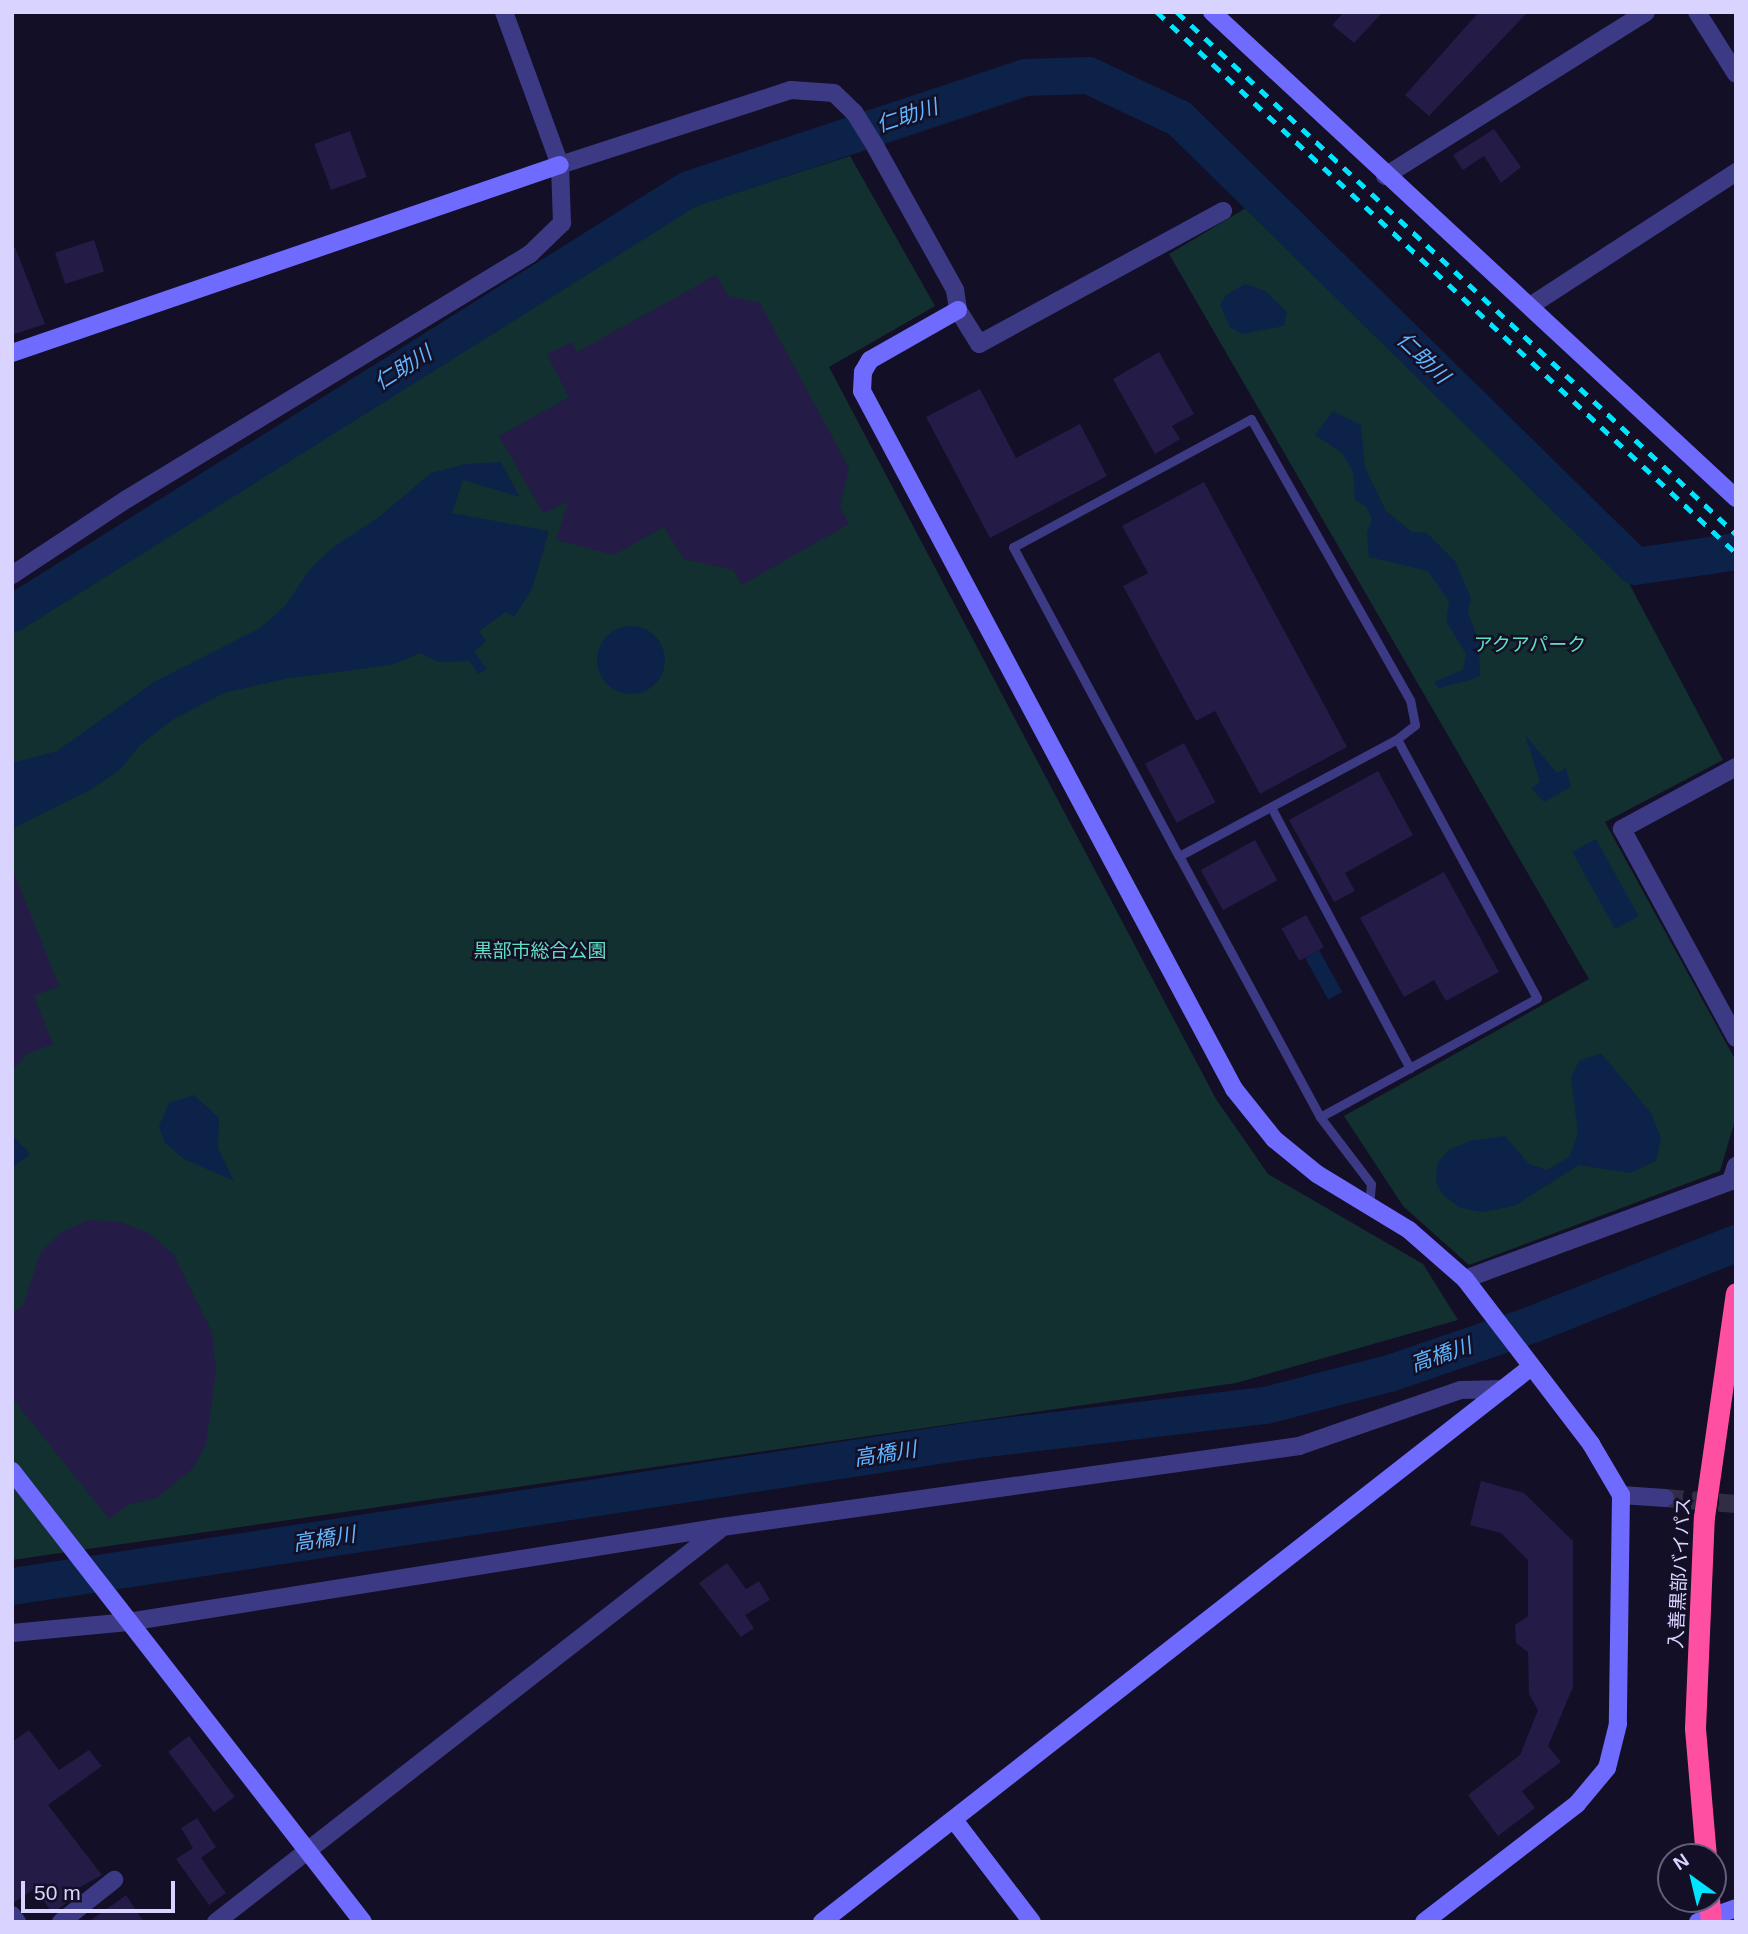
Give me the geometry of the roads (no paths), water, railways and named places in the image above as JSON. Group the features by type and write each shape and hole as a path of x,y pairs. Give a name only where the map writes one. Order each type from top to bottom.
{"highway":[{"name":"入善黒部バイパス","path":"1705,1843 1695,1728 1704,1517 1736,1293"}],"street":[{"path":"12,575 127,499 530,254 562,223 560,165 504,12"},
{"path":"1212,12 1385,176 1530,306 1736,498"},
{"path":"1385,176 1646,12"},
{"path":"1697,12 1736,74"},
{"path":"12,353 560,165 790,90 834,93 854,113 955,290 958,310 979,344 1223,211"},
{"path":"1530,306 1736,172"},
{"path":"958,310 870,360 863,372 862,391 1234,1089 1274,1139 1317,1174 1409,1230 1471,1286 1591,1444 1621,1495 1618,1724 1607,1768 1577,1804 1424,1922"},
{"path":"1736,767 1622,829 1736,1038"},
{"path":"1471,1286 1731,1181 1736,1166"},
{"path":"822,1922 1531,1367"},
{"path":"12,1633 128,1622 722,1527 1299,1446 1461,1390 1504,1389"},
{"path":"12,1471 363,1922"},
{"path":"1621,1495 1665,1498"},
{"path":"216,1922 722,1527"},
{"path":"954,1820 1032,1922"},
{"path":"61,1922 114,1880"},
{"path":"1707,1915 1736,1908"},
{"path":"12,1916 17,1922"}],"lane":[{"path":"1179,856 1397,739 1415,725 1410,700 1251,419 1013,547 1179,856 1320,1117 1371,1184 1369,1205"},
{"path":"1320,1117 1537,998 1397,739"},
{"path":"1271,807 1410,1068"}],"water":[{"path":"1245,284 1265,291 1287,312 1284,326 1242,334 1230,327 1220,305 1226,295"},
{"path":"1333,411 1361,425 1365,468 1386,511 1412,532 1427,533 1455,561 1471,598 1468,612 1479,643 1480,676 1439,688 1434,682 1463,670 1466,654 1446,621 1449,602 1428,571 1369,557 1367,532 1372,519 1366,507 1355,500 1353,472 1342,453 1315,435"},
{"path":"501,462 520,497 463,480 452,513 549,531 532,589 514,617 506,612 479,631 486,641 474,652 487,669 478,674 470,661 438,662 421,653 391,665 284,679 224,693 174,719 139,746 121,769 90,790 12,829 12,763 57,751 154,682 260,628 285,606 310,569 332,548 379,517 431,473 465,464"},
{"path":"624,626 638,626 650,631 660,641 665,660 660,679 650,689 638,694 624,694 612,689 602,679 597,667 597,653 602,641 612,631"},
{"path":"1525,735 1557,773 1566,768 1571,787 1544,802 1531,788 1540,782"},
{"path":"1596,839 1639,916 1615,929 1572,852"},
{"path":"1319,950 1342,992 1328,1000 1305,958"},
{"path":"1601,1053 1651,1113 1661,1138 1656,1161 1630,1173 1579,1165 1514,1206 1482,1212 1460,1208 1443,1195 1436,1182 1437,1163 1449,1150 1469,1141 1505,1136 1529,1164 1547,1170 1569,1157 1578,1134 1571,1077 1579,1061"},
{"path":"194,1095 219,1118 218,1148 234,1181 184,1159 165,1143 159,1126 169,1103"},
{"path":"12,1135 30,1154 12,1168"}],"waterway":[{"name":"仁助川","path":"12,613 688,189 1024,77 1088,75 1179,118 1635,566 1736,551"},
{"name":"高橋川","path":"12,1586 971,1440 1265,1405 1389,1373 1532,1324 1736,1243"}],"tunnel":[{"path":"1665,1498 1736,1504"}],"railway":[{"path":"1157,12 1736,553"},
{"path":"1177,12 1736,534"}],"park label":[{"name":"アクアパーク","path":"1530,645"},
{"name":"黒部市総合公園","path":"540,951"}]}
